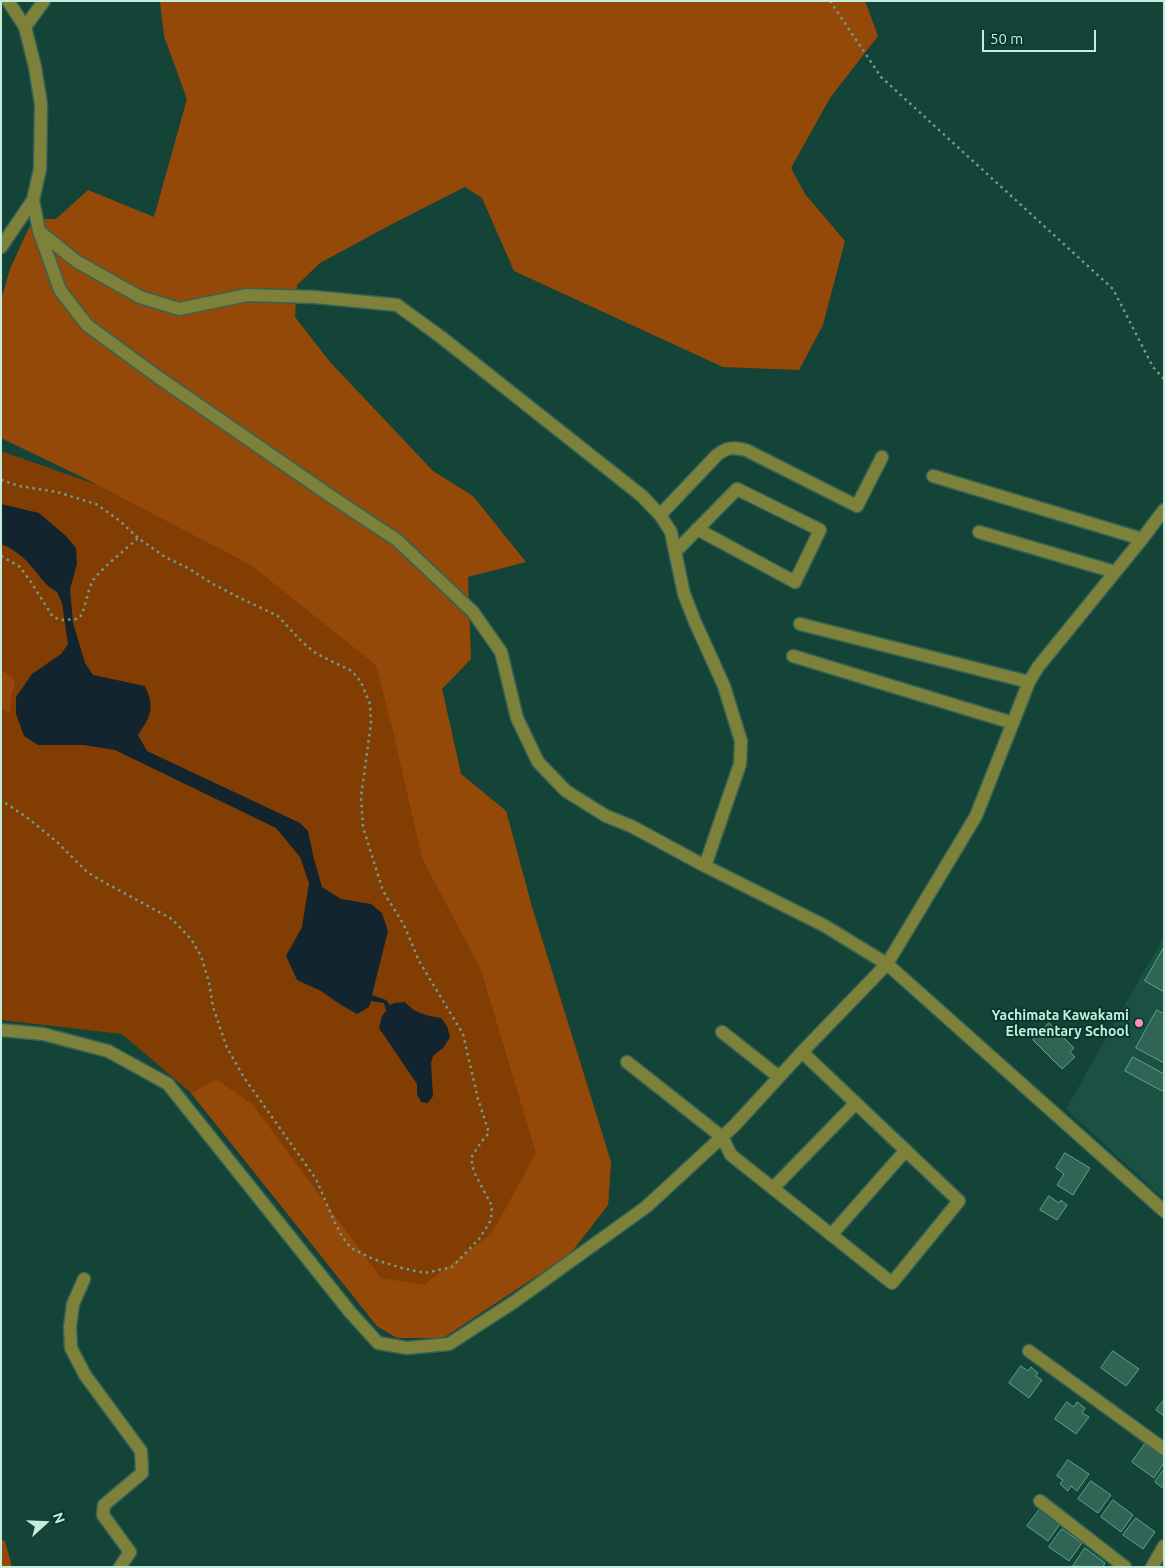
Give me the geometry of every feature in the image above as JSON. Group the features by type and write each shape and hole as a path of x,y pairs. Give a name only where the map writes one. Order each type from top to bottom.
{"street":[{"path":"1,247 33,200 40,169 41,104 25,27 8,1"},
{"path":"25,27 44,1"},
{"path":"33,200 39,231 60,290 87,326 158,377 397,540 473,612 501,652 517,718 538,762 566,791 606,816 631,826 824,926 887,964 1164,1211"},
{"path":"39,231 76,261 132,293 178,309 247,295 315,297 397,305 441,337 642,496 660,515 671,532 684,594 724,686 741,740 740,764 705,866"},
{"path":"660,515 724,449 734,447 746,450 857,506 882,457"},
{"path":"933,476 1142,539"},
{"path":"676,551 697,529 737,489 820,530 796,582 697,529"},
{"path":"1,1030 43,1034 108,1051 168,1084 350,1312 378,1342 407,1348 449,1344 514,1302 646,1208 735,1126 802,1052 887,964 976,816 1029,682 1038,667 1164,510"},
{"path":"979,532 1115,572"},
{"path":"800,624 1029,682"},
{"path":"793,656 1013,723"},
{"path":"722,1032 779,1077"},
{"path":"628,1062 722,1138 732,1155 892,1283 959,1201 802,1052"},
{"path":"773,1188 856,1103"},
{"path":"831,1235 906,1150"},
{"path":"84,1279 73,1304 70,1327 71,1348 85,1375 141,1451 142,1473 104,1505 103,1515 130,1552 120,1567"},
{"path":"1030,1351 1164,1449"},
{"path":"1040,1501 1125,1567"},
{"path":"1152,1567 1164,1546"}],"path":[{"path":"830,1 881,77 1113,289 1153,367 1164,379"},
{"path":"1,480 19,486 64,494 96,504 165,557 188,568 213,584 278,616 302,642 317,654 352,671 361,682 370,704 371,723 361,797 365,835 383,891 404,925 419,961 463,1034 478,1099 489,1133 481,1142 472,1158 474,1172 492,1206 491,1220 479,1239 452,1267 425,1273 373,1259 351,1248 342,1238 316,1179 245,1079 227,1048 213,1007 209,982 201,956 191,939 172,919 88,872 57,842 1,800"},
{"path":"1,556 19,566 53,617 61,620 78,619 82,615 88,591 95,578 138,538"}],"shaded area":[{"path":"161,1 865,1 878,36 830,98 791,168 805,194 845,241 823,325 799,370 723,367 514,271 482,198 465,187 320,263 297,285 295,317 330,362 433,471 473,496 526,562 468,577 471,659 442,689 461,774 506,811 532,907 611,1162 608,1205 570,1254 443,1338 397,1338 377,1326 191,1093 216,1079 253,1105 381,1278 424,1285 492,1233 536,1153 481,970 422,858 376,665 251,565 86,479 1,438 1,300 10,269 33,219 56,219 88,190 154,217 187,99 164,36"},
{"path":"1,451 306,558 442,689 461,774 506,811 532,907 611,1162 608,1205 570,1254 443,1338 397,1338 377,1326 191,1093 122,1034 1,1020"},
{"path":"1,669 15,681 10,712 1,709"},
{"name":"Yachimata Kawakami Elementary School","path":"1164,936 1164,1199 1066,1109"},
{"path":"1,1539 5,1541 12,1567 1,1567"}],"water":[{"path":"1,504 39,513 67,537 76,548 77,564 70,589 73,623 85,663 93,675 145,686 151,706 149,717 138,735 147,751 300,823 308,831 322,887 341,899 371,904 382,913 388,931 372,995 386,1000 390,1005 405,1002 417,1012 441,1018 447,1026 450,1037 444,1047 433,1056 431,1063 433,1096 428,1103 421,1102 417,1094 417,1084 379,1028 382,1016 386,1011 384,1003 371,1001 369,1007 357,1014 321,991 297,980 286,956 302,927 309,883 300,857 276,828 115,750 84,745 38,745 24,736 16,714 16,697 32,674 61,654 68,644 62,603 57,592 46,584 22,556 1,544"}],"building":[{"path":"1164,947 1164,992 1145,981"},
{"path":"1157,1010 1164,1014 1164,1063 1136,1048"},
{"path":"1049,1023 1074,1048 1070,1052 1075,1057 1062,1069 1033,1040"},
{"path":"1133,1057 1164,1074 1164,1092 1125,1071"},
{"path":"1065,1153 1090,1168 1073,1195 1057,1185 1064,1174 1056,1168"},
{"path":"1049,1196 1059,1203 1061,1200 1067,1205 1057,1220 1040,1210"},
{"path":"1113,1351 1139,1369 1126,1386 1101,1368"},
{"path":"1021,1366 1028,1371 1031,1367 1038,1373 1036,1376 1042,1380 1029,1398 1009,1383"},
{"path":"1164,1400 1164,1416 1156,1410"},
{"path":"1067,1402 1074,1407 1077,1402 1085,1408 1082,1413 1089,1417 1076,1434 1055,1419"},
{"path":"1145,1444 1164,1457 1164,1463 1154,1478 1132,1462"},
{"path":"1068,1460 1089,1474 1077,1491 1071,1486 1068,1491 1060,1484 1063,1480 1057,1476"},
{"path":"1164,1469 1164,1489 1155,1482"},
{"path":"1091,1481 1111,1495 1098,1513 1078,1499"},
{"path":"1113,1500 1133,1515 1121,1532 1101,1517"},
{"path":"1040,1509 1060,1524 1048,1541 1027,1526"},
{"path":"1136,1518 1155,1532 1143,1549 1123,1535"},
{"path":"1062,1529 1082,1543 1069,1561 1049,1547"},
{"path":"1085,1548 1105,1563 1103,1567 1073,1566"}],"place":[{"name":"Yachimata Kawakami Elementary School","path":"1139,1023"}]}
